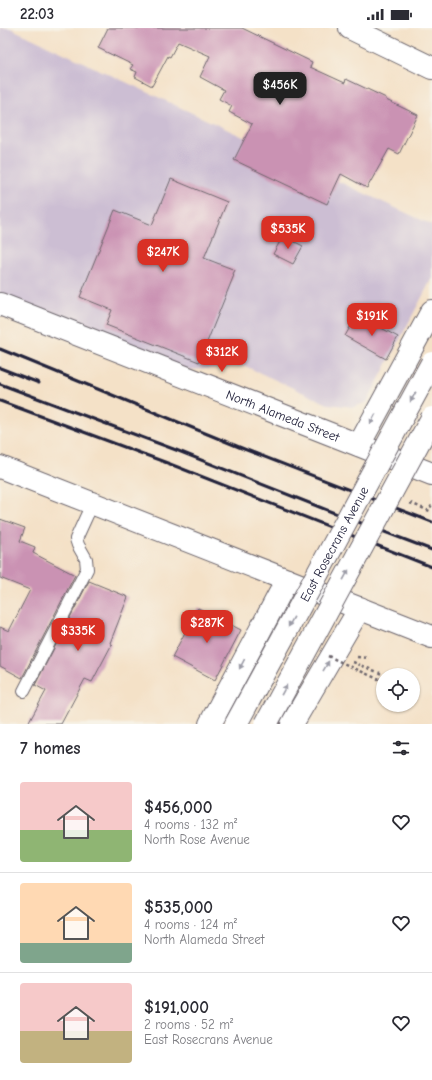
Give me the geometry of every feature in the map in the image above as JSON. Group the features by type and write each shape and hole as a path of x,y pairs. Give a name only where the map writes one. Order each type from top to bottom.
{"main road":[{"path":"350,28 432,68"},
{"name":"North Alameda Street","path":"0,304 432,474"},
{"path":"359,445 432,311"},
{"name":"East Rosecrans Avenue","path":"236,724 432,363"},
{"name":"East Rosecrans Avenue","path":"266,724 432,418"},
{"path":"0,467 432,637"},
{"path":"210,724 287,580"},
{"path":"292,724 360,608"}],"lane":[{"path":"24,691 87,569 86,559 76,539 92,504"}],"path":[{"path":"404,501 432,512"},
{"path":"322,653 378,679 380,673 360,665"}],"shaded area":[{"path":"0,28 10,28 432,225 432,278 367,402 354,407 328,404 245,366 188,370 0,294"}],"building":[{"path":"108,28 242,28 312,62 310,67 345,83 346,79 418,115 399,154 389,149 367,188 341,174 327,204 234,160 252,124 229,112 232,106 219,99 224,90 200,77 210,56 178,42 170,57 168,56 152,86 135,77 137,72 130,69 133,65 98,48"},
{"path":"171,179 227,202 204,258 235,270 199,362 106,325 112,310 80,297 115,210 152,225"},
{"path":"283,236 303,246 293,264 273,254"},
{"path":"357,315 398,337 386,359 345,336"},
{"path":"0,519 25,528 20,541 35,547 33,553 75,575 22,678 0,666 0,627 9,631 30,590 0,578"},
{"path":"89,581 128,597 110,643 112,644 92,682 85,679 61,724 28,724 46,691 35,685"},
{"path":"198,608 241,630 215,680 172,657"}],"railway":[{"path":"0,349 244,449 432,522"},
{"path":"0,368 39,383"},
{"path":"0,384 176,450 432,550"},
{"path":"0,401 170,464 432,567"}]}
